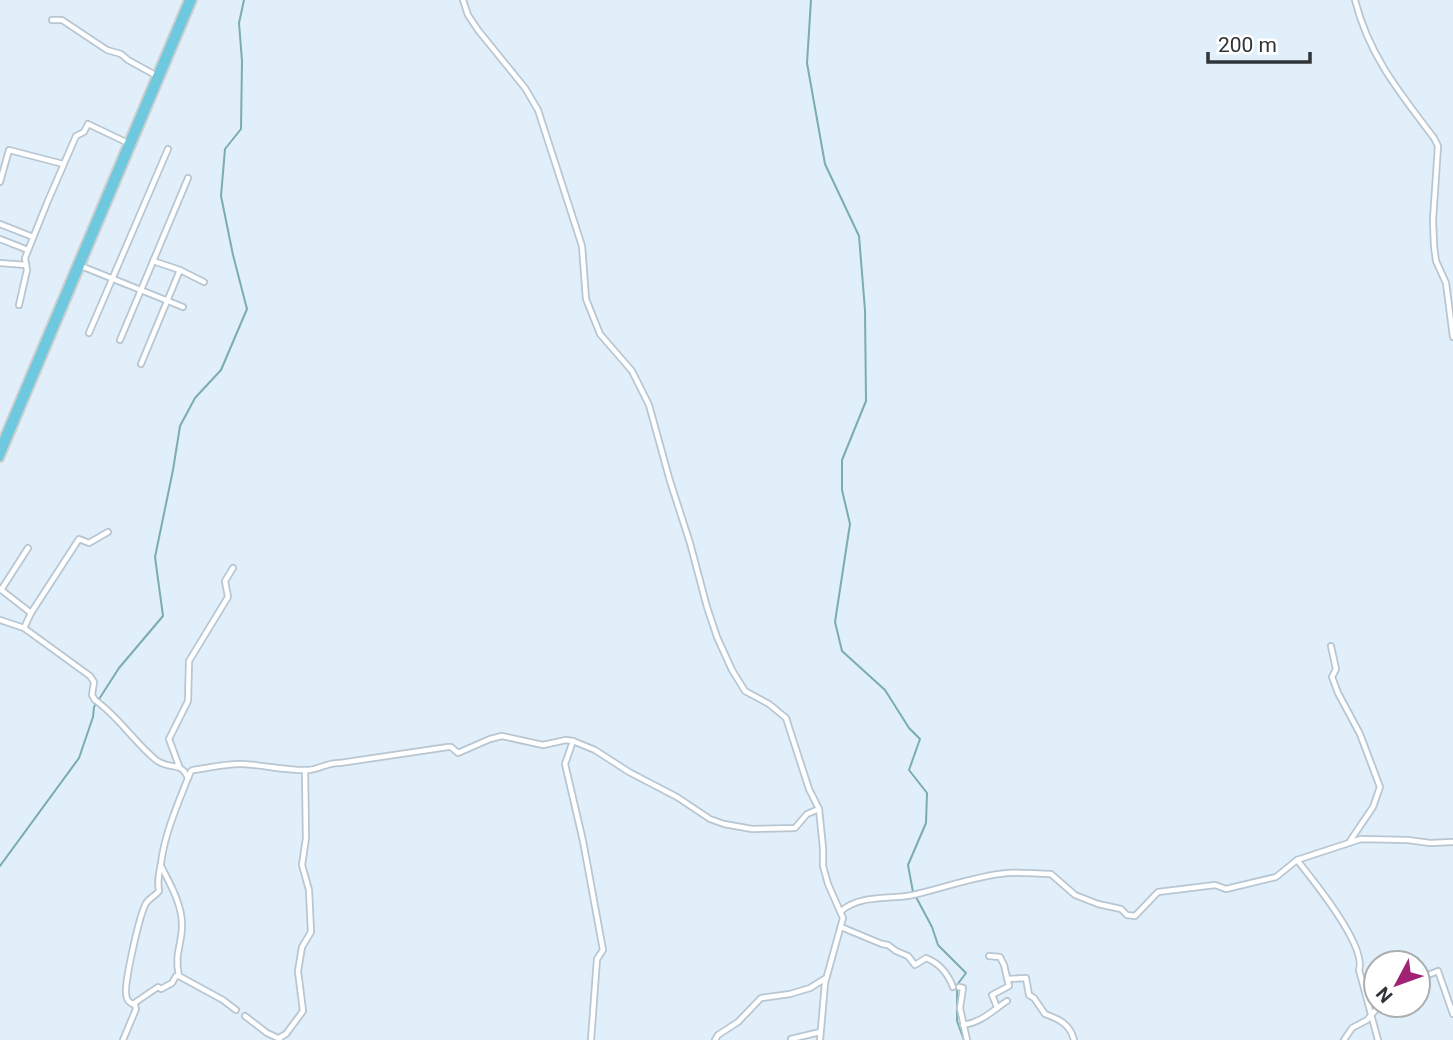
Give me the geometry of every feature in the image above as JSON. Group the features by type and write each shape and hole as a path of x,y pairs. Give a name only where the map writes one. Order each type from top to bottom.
{"main road":[{"path":"0,458 188,0"},
{"path":"0,446 128,143 193,0"}],"street":[{"path":"463,0 468,15 478,30 525,88 538,110 582,246 586,299 600,334 632,371 649,405 706,607 717,637 745,691 769,704 786,718 809,789 819,810 823,866 843,918 827,978 820,1040"},
{"path":"1356,0 1366,32 1382,67 1438,146 1434,246 1436,261 1446,283 1453,337"},
{"path":"52,20 62,20 107,50 121,54 158,76"},
{"path":"19,305 27,270 25,258 76,136 84,132 88,124 128,143"},
{"path":"89,334 168,149"},
{"path":"0,182 9,150 63,164"},
{"path":"120,340 188,178"},
{"path":"0,224 33,237"},
{"path":"0,239 28,250"},
{"path":"153,261 204,282"},
{"path":"0,263 26,265"},
{"path":"81,266 183,307"},
{"path":"141,364 180,270"},
{"path":"24,628 79,539 89,543 108,532"},
{"path":"28,548 0,589 31,613"},
{"path":"188,778 179,766 169,739 188,701 189,661 228,597 225,581 233,568"},
{"path":"0,620 24,628 90,676 94,682 92,695 142,747 163,765 179,766"},
{"path":"1331,646 1336,669 1332,677 1360,734 1380,787 1373,807 1349,841"},
{"path":"122,1040 136,1009 126,995 133,949 145,905 159,891 157,880 164,843 180,795 193,770 240,763 304,770 326,767 332,762 448,747 458,752 502,736 543,745 566,740 595,750 710,819 724,824 752,830 795,828 807,814 819,810"},
{"path":"573,741 565,764 583,841 603,950 597,959 591,1040"},
{"path":"245,1016 267,1033 280,1039 303,1011 298,971 302,947 311,932 309,890 302,865 306,838 304,770"},
{"path":"841,911 849,904 869,899 917,894 1007,873 1051,874 1075,895 1135,916 1158,892 1215,885 1226,889 1276,877 1297,860 1349,841 1361,839 1453,842"},
{"path":"1297,860 1328,898 1353,942 1361,964 1359,970 1362,982"},
{"path":"160,865 175,896 182,925 176,962 179,976 236,1010"},
{"path":"841,927 888,945 908,956 915,965 930,958 956,987 963,988 960,1008 967,1040"},
{"path":"989,956 1000,957 1009,986 992,995 998,1007"},
{"path":"1432,973 1438,971 1453,1014"},
{"path":"133,1004 158,987 161,989 172,983 176,976 179,976"},
{"path":"715,1040 738,1022 761,998 810,988 827,978"},
{"path":"1007,979 1026,978 1029,995 1047,1016 1053,1016 1069,1027 1074,1040"},
{"path":"963,1025 984,1018 1007,1001"},
{"path":"1344,1040 1352,1028 1368,1019"},
{"path":"1371,1019 1378,1040"},
{"path":"791,1039 820,1032"}],"waterway":[{"path":"0,866 79,758 94,707 119,668 163,616 155,557 180,426 195,398 221,370 247,309 221,196 225,149 241,129 242,61 239,23 244,0"},
{"path":"811,0 807,63 825,164 859,236 865,310 866,401 842,460 842,490 850,524 835,622 842,651 885,690 909,728 920,739 909,770 927,793 926,823 908,865 913,892"},
{"path":"916,897 938,945 966,973 957,985 957,1021 964,1040"}]}
